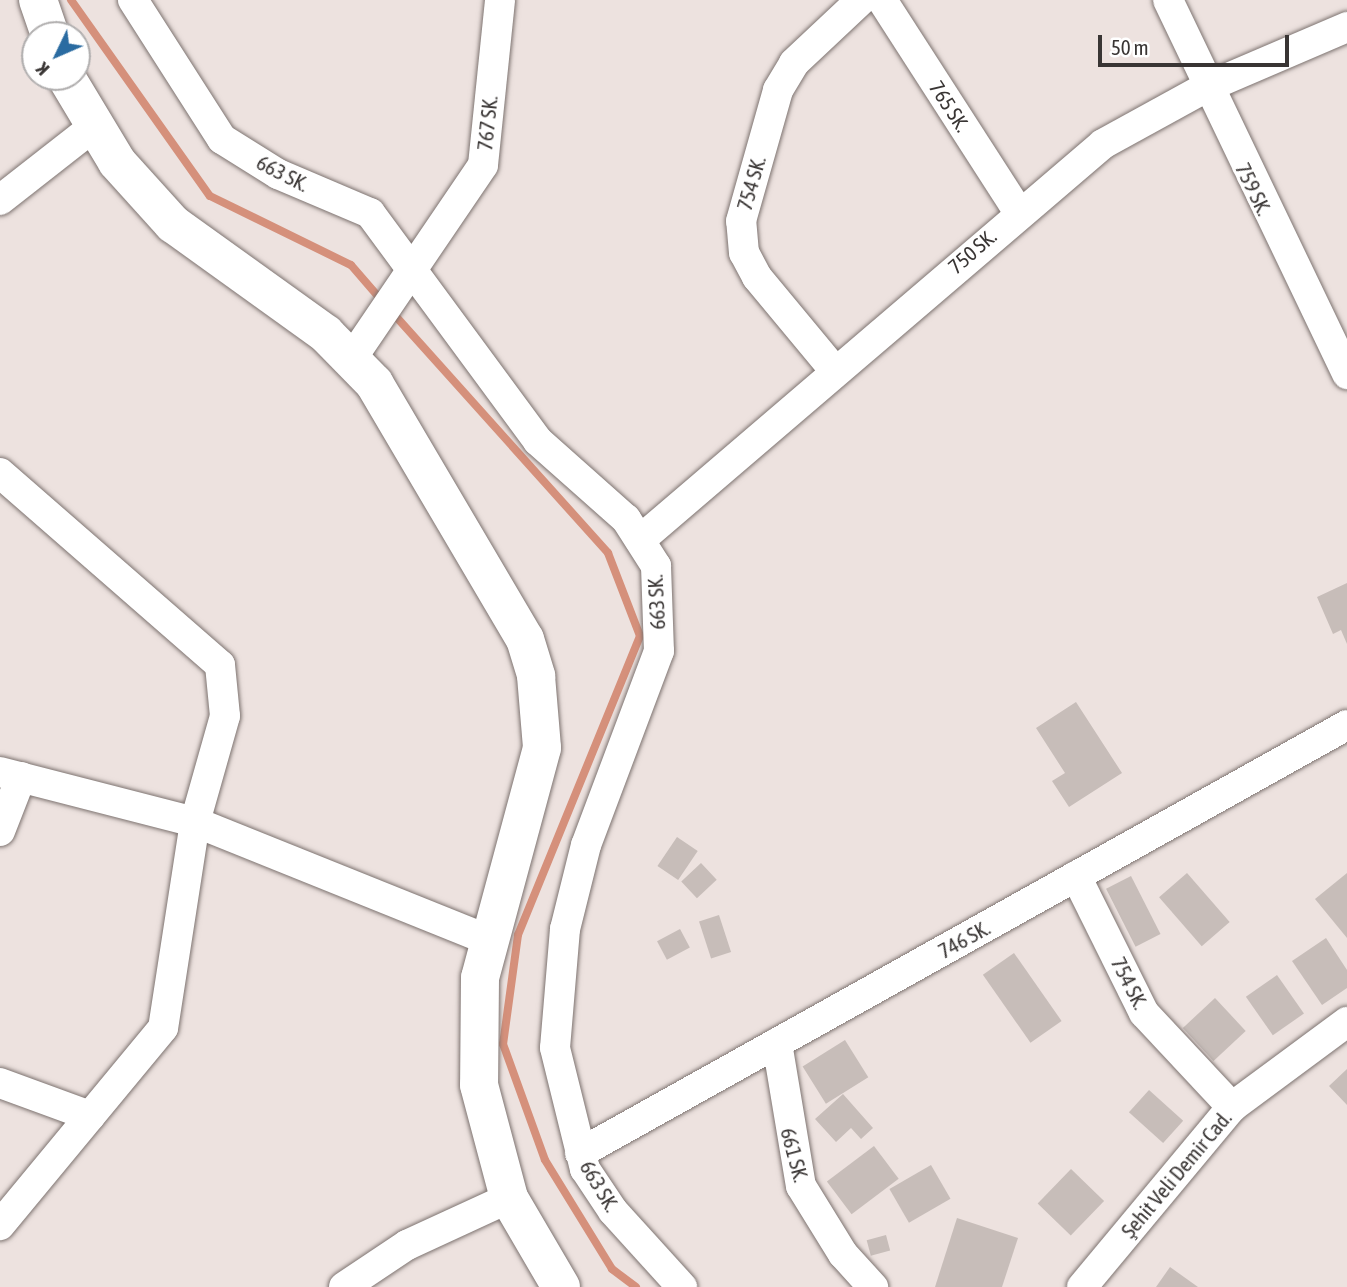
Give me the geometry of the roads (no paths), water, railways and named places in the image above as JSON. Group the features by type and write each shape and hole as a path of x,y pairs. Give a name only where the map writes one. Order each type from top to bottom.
{"street":[{"path":"38,0 45,21"},
{"name":"663 SK.","path":"132,0 222,139 278,174 370,213 538,441 626,519 656,566 659,651 586,845 565,929 555,1048 580,1153 613,1212 682,1287"},
{"name":"767 SK.","path":"352,358 483,165 500,0"},
{"name":"754 SK.","path":"835,371 757,277 744,253 741,220 778,90 794,63 861,0"},
{"name":"765 SK.","path":"882,0 1018,211"},
{"name":"759 SK.","path":"1168,0 1205,88 1346,375"},
{"name":"750 SK.","path":"640,540 1018,211 1103,144 1205,88 1347,27"},
{"path":"74,91 93,127 173,224 352,358 394,411 506,602 536,677 539,778 488,940 477,1034 480,1085 509,1198 561,1287"},
{"path":"0,200 93,127"},
{"path":"0,473 220,665 225,716 195,822 163,1028 0,1225"},
{"name":"746 SK.","path":"580,1153 1347,725"},
{"path":"0,831 10,775 195,822 488,940"},
{"name":"754 SK.","path":"1076,876 1144,1013 1232,1107"},
{"name":"Şehit Veli Demir Cad.","path":"1082,1287 1232,1107 1347,1022"},
{"name":"661 SK.","path":"778,1043 801,1186 842,1254 873,1287"},
{"path":"0,1083 90,1116"},
{"path":"344,1287 407,1245 509,1198"}],"waterway":[{"path":"71,0 210,196 351,265 383,302"},
{"path":"391,311 608,553 640,636 518,935 503,1044 545,1160 612,1269 636,1287"}]}
